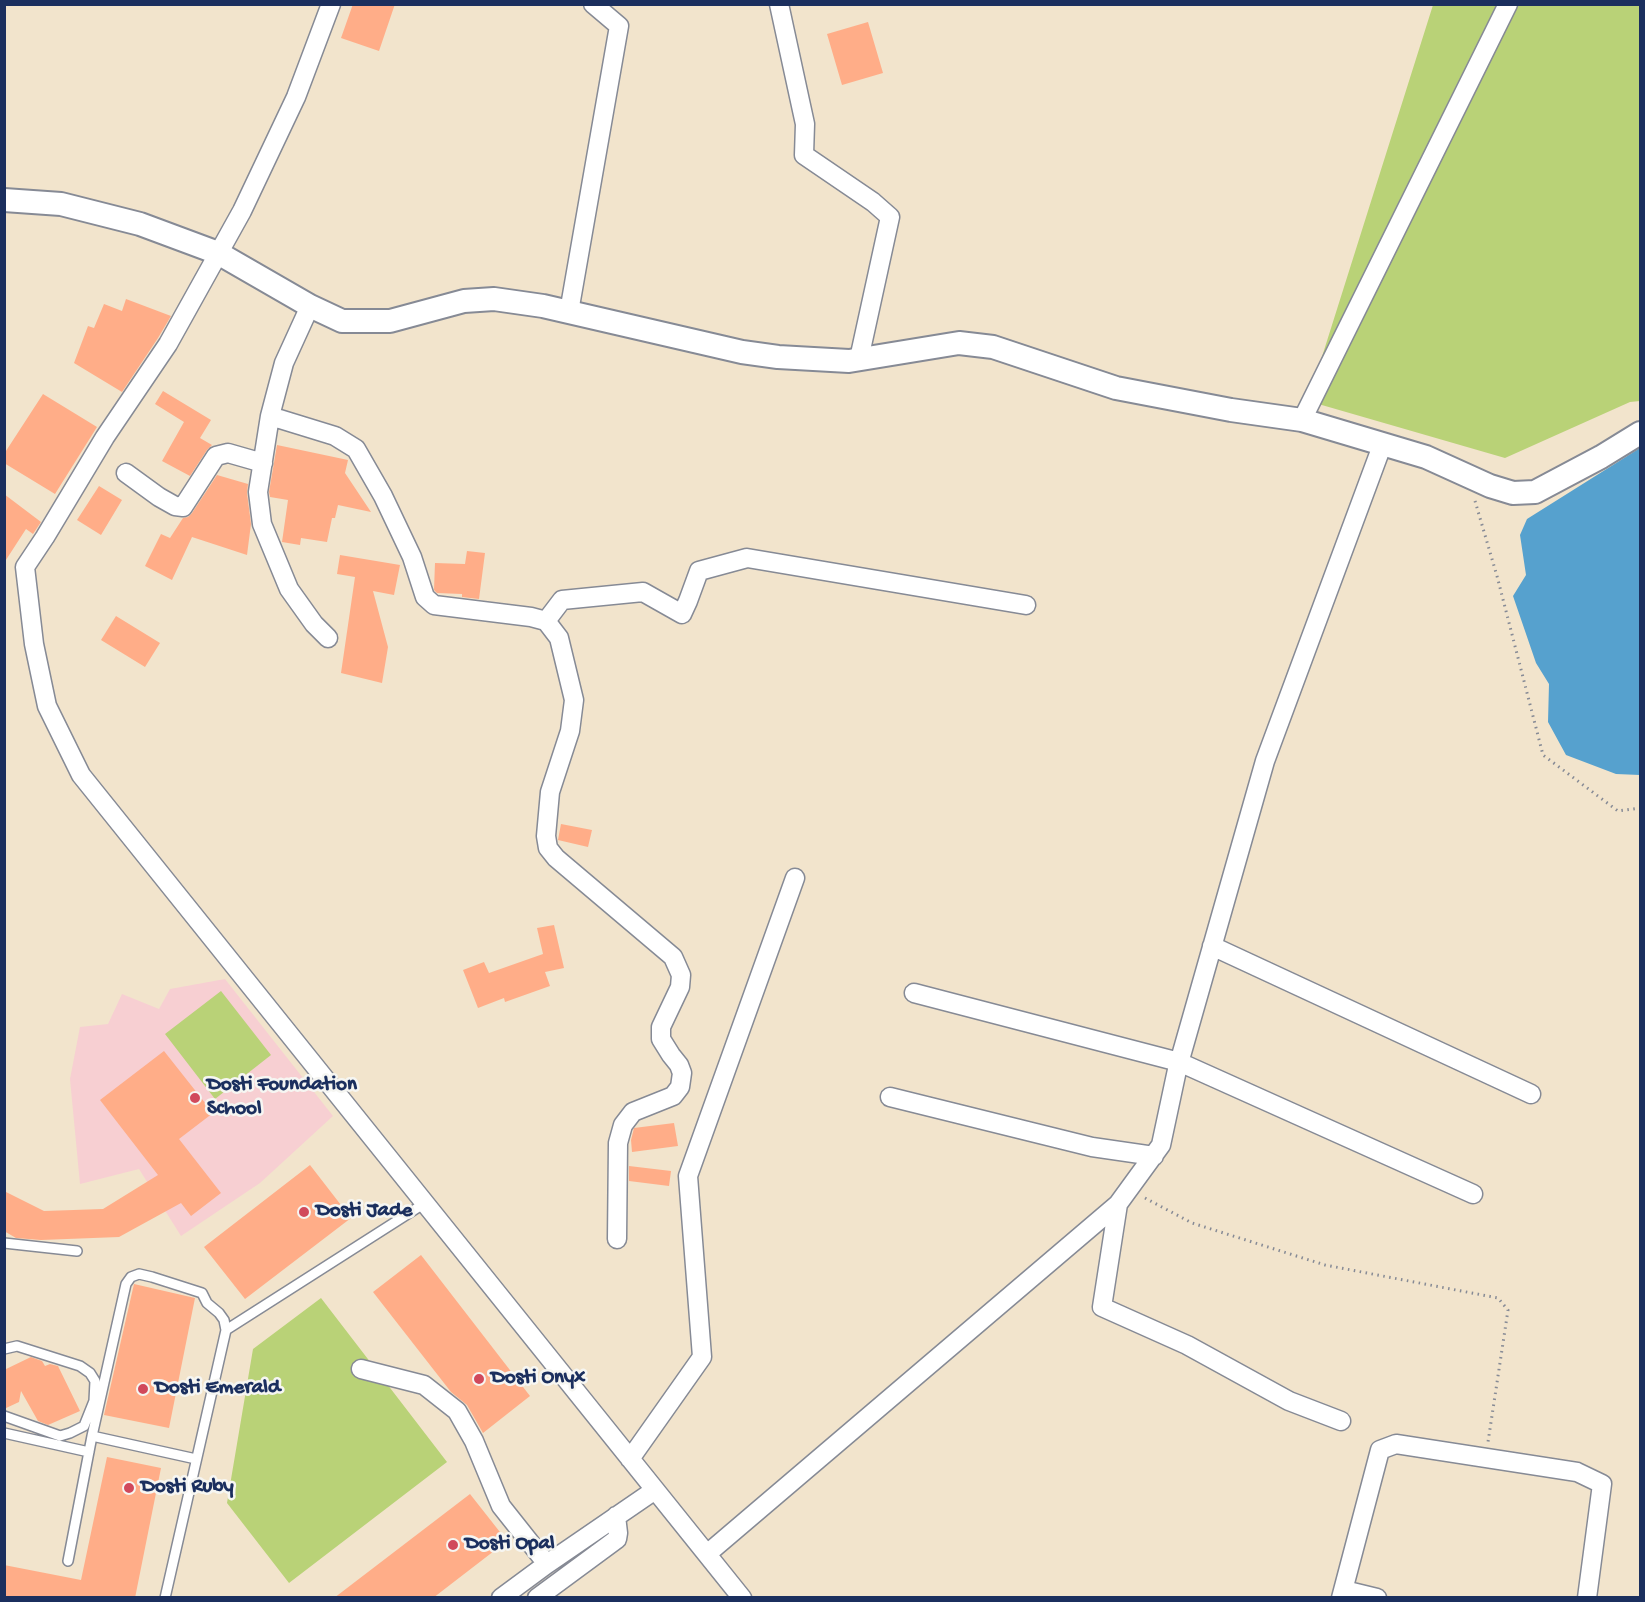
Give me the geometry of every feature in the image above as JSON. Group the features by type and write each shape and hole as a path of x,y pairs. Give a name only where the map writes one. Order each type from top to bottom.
{"street":[{"path":"331,4 291,107 242,211 168,344 105,437 25,567 34,644 47,706 81,775 742,1598"},
{"path":"569,312 620,26 593,4"},
{"path":"779,4 805,124 804,155 873,202 890,217 859,359"},
{"path":"1302,420 1508,4"},
{"path":"4,200 61,204 140,224 218,254 310,306 342,321 390,321 464,301 494,299 543,306 741,352 778,357 849,361 959,343 993,347 1116,388 1231,410 1302,420 1426,457 1490,486 1512,493 1534,492 1641,433"},
{"path":"310,306 284,363 270,416 258,492 262,524 289,589 314,624 328,638"},
{"path":"270,416 335,436 356,449 383,496 412,557 425,597 434,605 531,617 546,621 559,638 574,700 570,731 550,792 546,836 548,848 556,858 673,957 681,975 680,987 662,1028 661,1039 679,1065 682,1073 680,1087 673,1096 633,1112 623,1125 618,1143 617,1239"},
{"path":"707,1554 1124,1197 1161,1145 1179,1062 1265,761 1383,443"},
{"path":"126,473 159,497 175,506 183,507 216,456 228,453 263,463"},
{"path":"546,621 562,600 643,592 682,614 699,571 747,558 1026,604"},
{"path":"630,1459 702,1357 688,1176 795,878"},
{"path":"1212,946 1531,1094"},
{"path":"914,993 1179,1062 1473,1194"},
{"path":"890,1097 1092,1147 1154,1156"},
{"path":"1124,1197 1102,1307 1187,1345 1289,1401 1341,1421"},
{"path":"361,1370 423,1384 457,1411 474,1441 501,1506 547,1564"},
{"path":"1377,1598 1342,1594 1380,1450 1396,1444 1577,1472 1602,1484 1587,1598"},
{"path":"501,1598 655,1490"},
{"path":"537,1598 617,1539 616,1516"}],"lane":[{"path":"226,1330 425,1203"},
{"path":"4,1243 77,1251"},
{"path":"68,1561 92,1436 126,1284 131,1277 139,1274 152,1276 202,1293 207,1303 224,1320 226,1330 165,1598"},
{"path":"4,1349 17,1346 80,1366 90,1373 95,1381 94,1401 84,1426 70,1433 60,1436 4,1416"},
{"path":"4,1433 89,1452"},
{"path":"92,1436 196,1459"}],"path":[{"path":"1468,476 1497,576 1543,755 1618,811 1641,808"},
{"path":"1124,1197 1192,1223 1325,1265 1498,1298 1508,1310 1485,1459"}],"shaded area":[{"name":"Dosti Foundation School","path":"225,979 333,1116 260,1183 181,1236 139,1169 80,1184 70,1079 80,1027 108,1024 122,994 159,1009 170,989"}],"green space":[{"path":"1433,5 1640,5 1640,401 1630,402 1505,458 1308,401"},
{"path":"221,991 271,1055 215,1099 165,1034"},
{"path":"321,1298 447,1462 289,1583 227,1503 253,1349"}],"water":[{"path":"1640,448 1640,775 1616,774 1566,755 1548,722 1549,684 1536,663 1513,596 1526,575 1520,535 1527,519"}],"building":[{"path":"353,4 395,4 379,51 341,38"},
{"path":"868,22 883,73 842,85 827,34"},
{"path":"126,299 171,316 122,392 74,363 88,326 94,328 104,304 122,311"},
{"path":"163,391 211,420 200,438 212,445 190,476 162,461 184,422 155,404"},
{"path":"43,394 97,427 55,494 4,463 4,454"},
{"path":"277,445 348,460 345,473 371,512 338,505 335,518 332,518 327,542 301,538 300,545 282,542 288,500 270,497 269,492"},
{"path":"217,475 248,484 251,524 247,555 192,537 172,580 145,566 161,534 170,538 183,518 192,513"},
{"path":"99,486 122,500 101,535 77,520"},
{"path":"4,494 41,522 33,534 26,529 4,563"},
{"path":"467,551 485,553 479,599 462,597 462,594 437,593 434,590 435,563 465,564"},
{"path":"340,555 400,565 394,595 373,591 388,647 382,683 341,673 355,577 337,574"},
{"path":"116,616 160,643 145,667 101,640"},
{"path":"561,824 592,830 588,847 558,840"},
{"path":"554,925 564,968 545,972 550,986 505,1002 504,998 478,1008 463,970 484,962 489,973 543,954 537,928"},
{"path":"164,1051 213,1113 179,1139 221,1193 191,1216 181,1203 119,1237 41,1240 16,1238 4,1231 4,1191 44,1211 103,1209 158,1175 100,1100"},
{"path":"674,1123 678,1146 632,1152 631,1140 634,1128"},
{"path":"310,1165 351,1218 245,1299 204,1247"},
{"path":"629,1166 671,1171 669,1186 629,1181"},
{"path":"421,1255 530,1396 483,1433 467,1405 451,1392 373,1292"},
{"path":"134,1284 195,1298 169,1428 104,1415"},
{"path":"31,1357 42,1361 45,1366 50,1364 58,1366 80,1411 48,1425 38,1421 21,1391 19,1402 4,1409 4,1370"},
{"path":"107,1457 161,1468 135,1598 4,1598 4,1565 81,1580"},
{"name":"Dosti Opal","path":"470,1494 507,1541 433,1598 334,1598"}],"place":[{"name":"Dosti Foundation School","path":"195,1098"},
{"name":"Dosti Jade","path":"304,1212"},
{"name":"Dosti Onyx","path":"479,1379"},
{"name":"Dosti Emerald","path":"143,1389"},
{"name":"Dosti Ruby","path":"129,1488"},
{"name":"Dosti Opal","path":"453,1545"}]}
